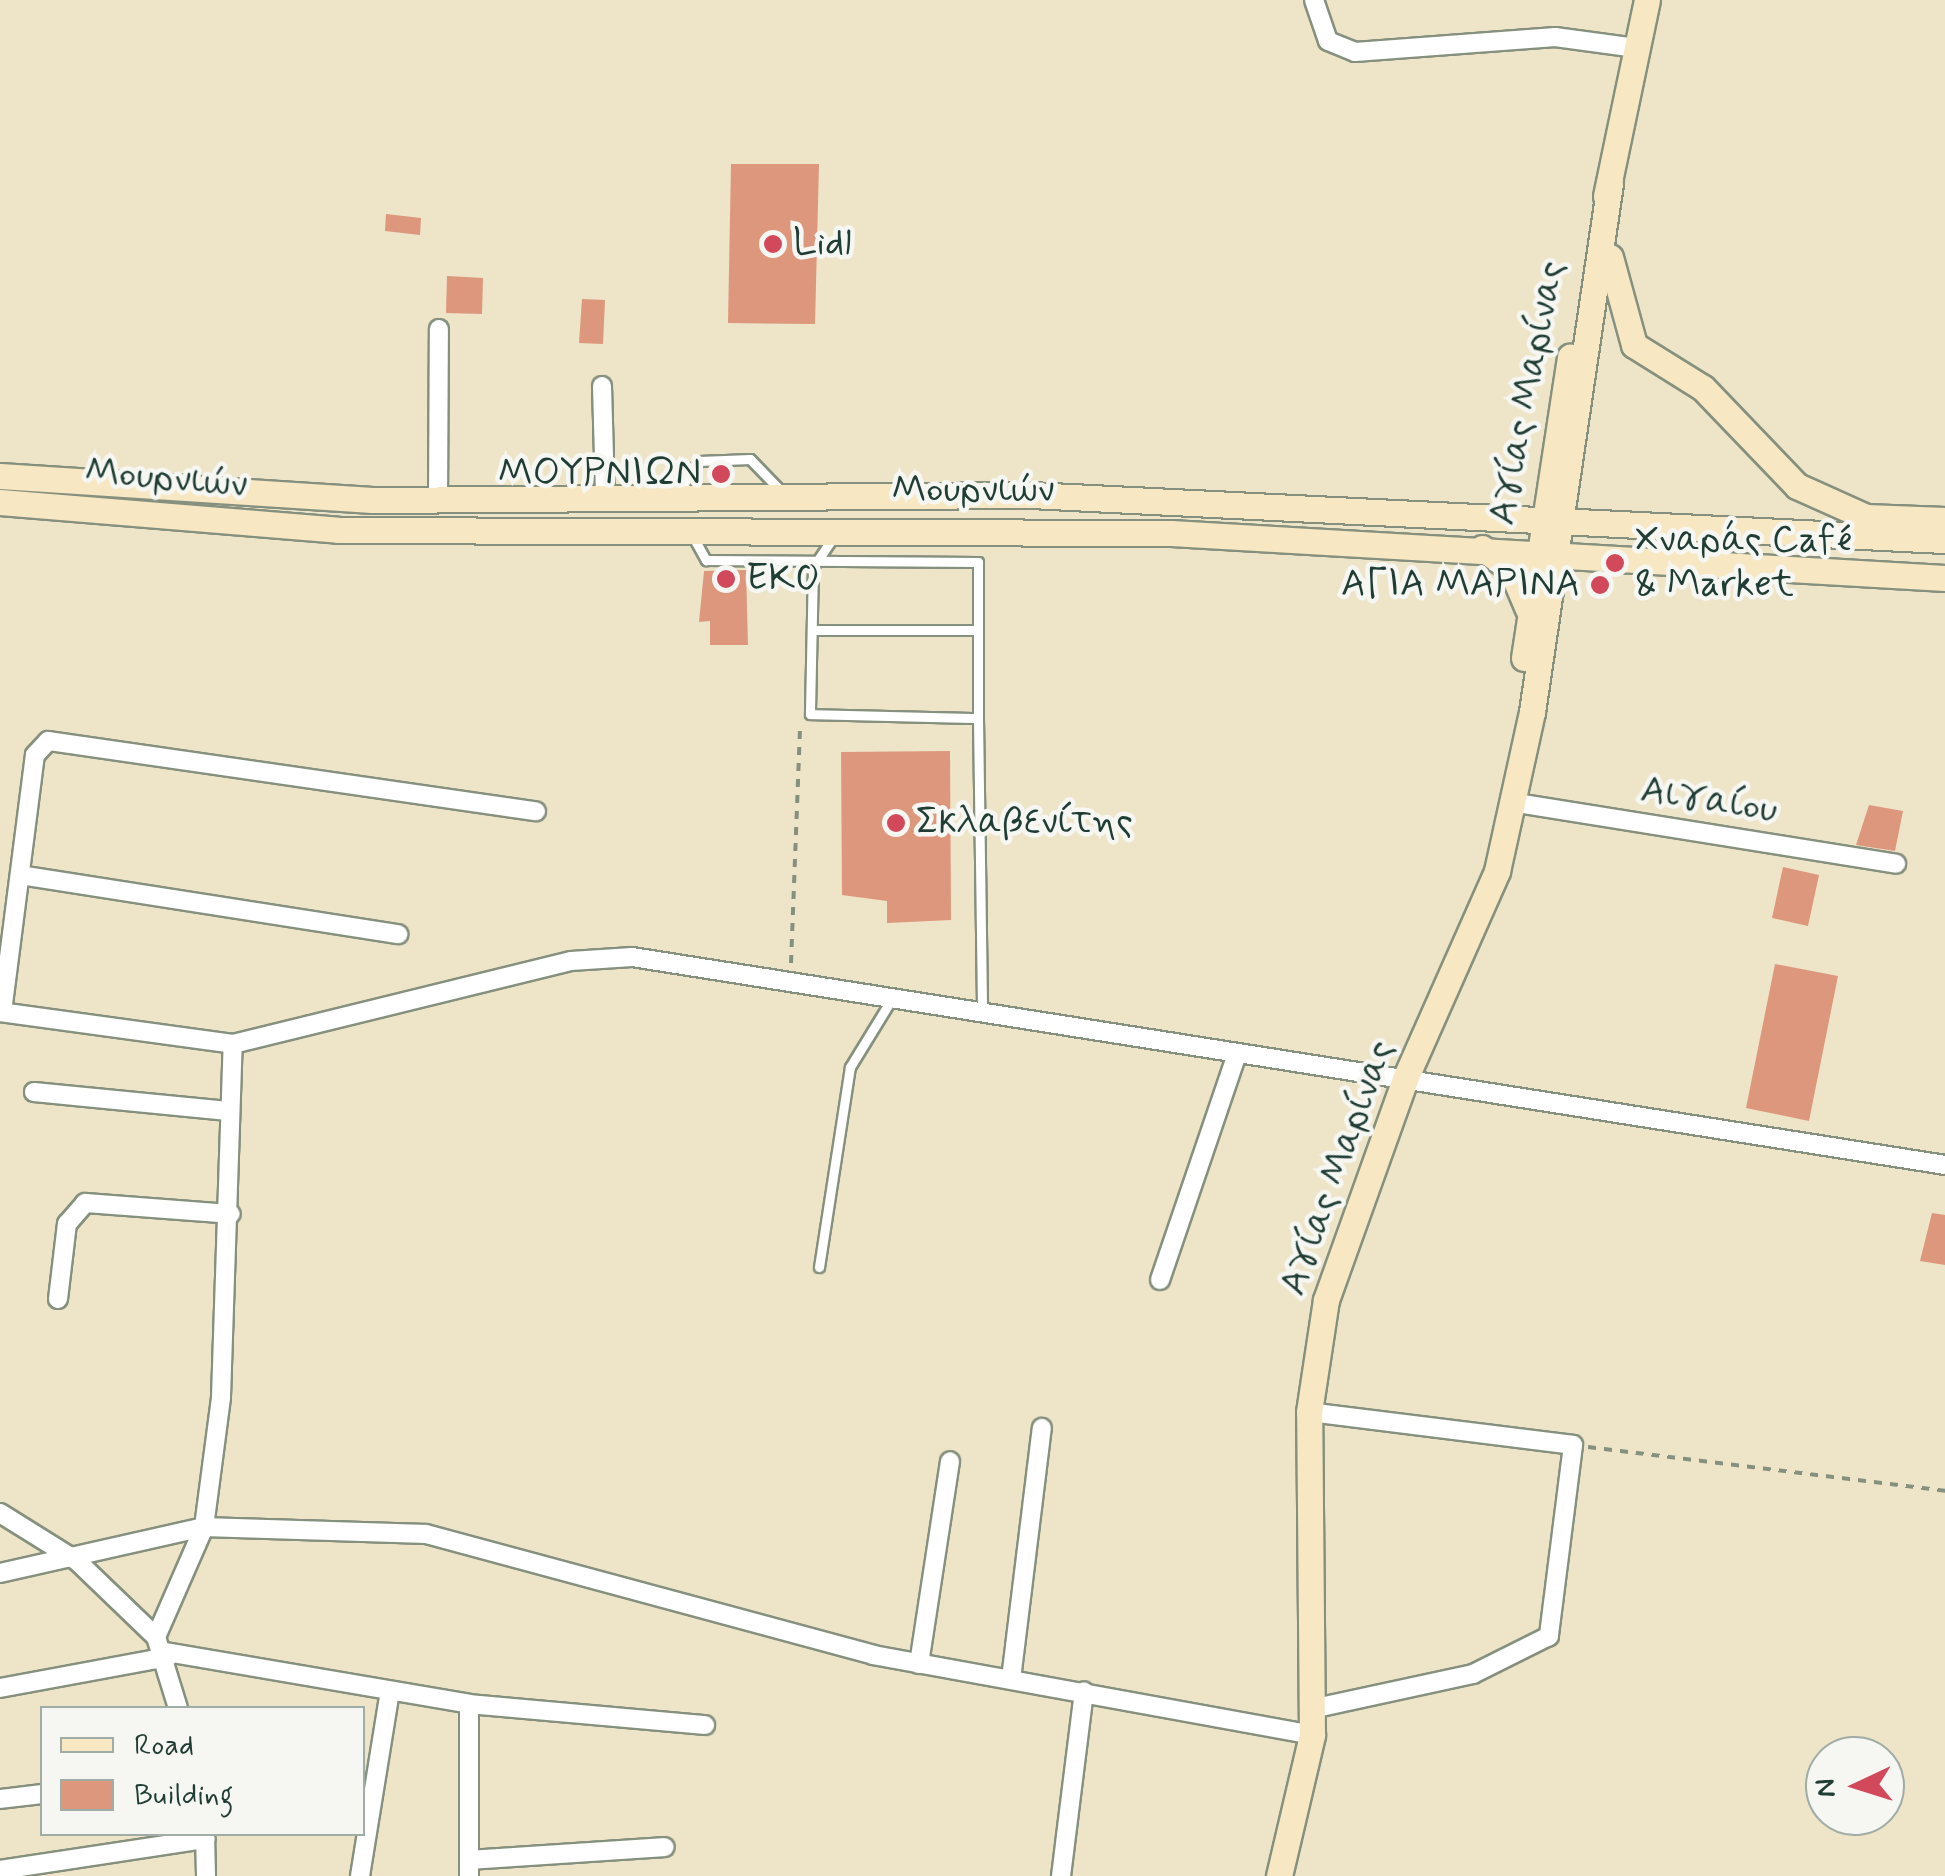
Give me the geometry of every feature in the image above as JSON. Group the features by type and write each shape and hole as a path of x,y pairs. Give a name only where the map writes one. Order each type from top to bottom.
{"main road":[{"name":"Αγίας Μαρίνας","path":"1278,1876 1312,1736 1309,1412 1336,1264 1405,1079 1466,955 1511,802 1523,738 1557,467 1647,0"},
{"name":"Αγίας Μαρίνας","path":"1557,467 1606,247 1610,184"},
{"path":"1606,247 1634,345 1703,388 1797,486 1866,516 1945,520"},
{"path":"1485,516 1523,500 1557,467 1579,503 1609,524"},
{"name":"Μουρνιών","path":"0,476 438,501 782,492 1549,518 1945,540"},
{"name":"Μουρνιών","path":"0,502 338,530 846,528 1482,548 1945,578"},
{"path":"1482,548 1512,569 1538,611 1566,577 1614,556"}],"street":[{"path":"1314,0 1328,41 1355,52 1555,37 1636,48"},
{"path":"438,501 439,329"},
{"path":"602,386 606,495"},
{"path":"536,811 58,740 35,756 1,1012 232,1044 602,957 790,979 1236,1057 1405,1079 1945,1166"},
{"name":"Αιγαίου","path":"1511,802 1896,864"},
{"path":"20,875 398,934"},
{"path":"163,1649 204,1528 230,1214 228,1111 232,1044"},
{"path":"1160,1280 1236,1057"},
{"path":"34,1092 228,1111"},
{"path":"58,1298 76,1207 230,1214"},
{"path":"1309,1412 1573,1445 1549,1636 1473,1674 1311,1709"},
{"path":"1011,1679 1042,1428"},
{"path":"919,1664 950,1461"},
{"path":"0,1513 77,1560 163,1649 177,1706"},
{"path":"0,1573 77,1560 204,1528 463,1539 919,1664 1084,1691 1312,1736"},
{"path":"0,1688 163,1649 469,1704 705,1725"},
{"path":"360,1876 390,1691"},
{"path":"1060,1876 1084,1691"},
{"path":"469,1704 469,1868 665,1847"},
{"path":"0,1800 40,1794"},
{"path":"0,1870 206,1836 206,1876"}],"lane":[{"path":"678,493 699,461 750,459 782,492"},
{"path":"846,528 813,567 810,714 978,718"},
{"path":"690,530 706,560 813,567 978,562 982,1014"},
{"path":"812,630 978,630"},
{"path":"819,1268 850,1067 893,997"}],"path":[{"path":"790,979 798,726 810,714"},
{"path":"1573,1445 1945,1491"}],"building":[{"name":"Lidl","path":"731,164 819,164 815,324 728,323"},
{"path":"386,214 421,218 420,235 385,231"},
{"path":"447,276 483,278 482,314 446,313"},
{"path":"582,299 605,300 603,344 579,343"},
{"path":"746,570 748,645 710,645 710,621 699,622 704,571"},
{"name":"Σκλαβενίτης","path":"950,751 951,920 887,923 887,901 842,895 841,752"},
{"path":"1869,805 1903,811 1895,851 1856,845"},
{"path":"1783,867 1819,875 1808,926 1772,918"},
{"path":"1775,964 1838,976 1809,1121 1746,1108"},
{"path":"1932,1213 1945,1215 1945,1265 1920,1261"}],"place":[{"name":"Lidl","path":"773,244"},
{"name":"ΜΟΥΡΝΙΩΝ","path":"721,474"},
{"name":"Χναράς Café & Market","path":"1615,563"},
{"name":"EKO","path":"726,579"},
{"name":"ΑΓΙΑ ΜΑΡΙΝΑ","path":"1600,585"},
{"name":"Σκλαβενίτης","path":"896,823"}]}
